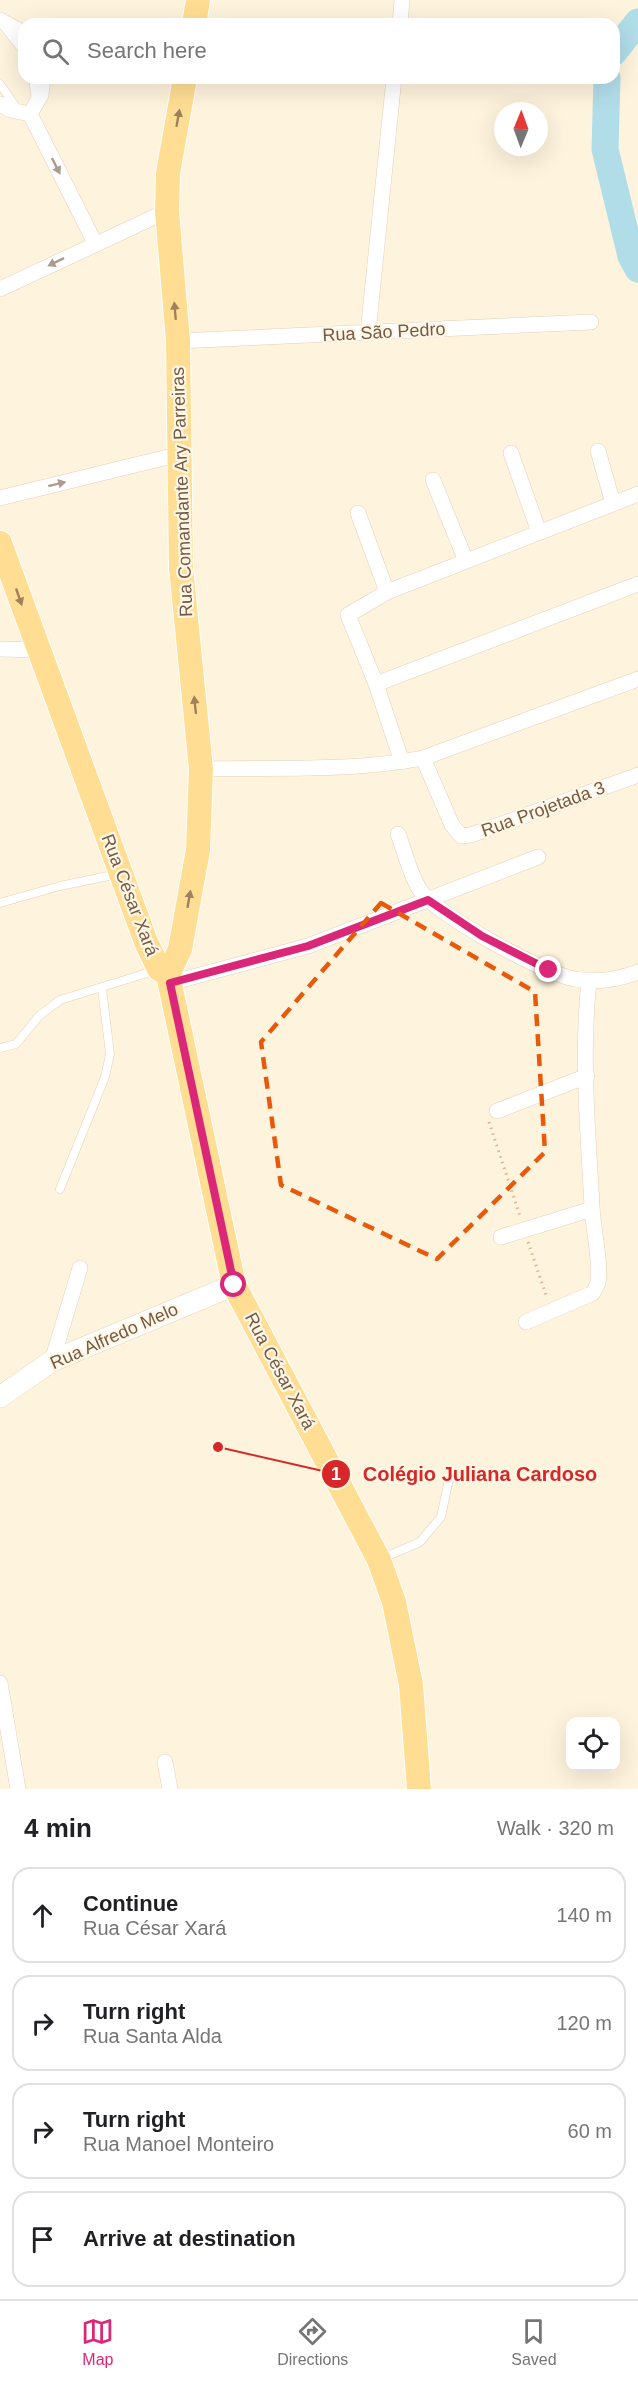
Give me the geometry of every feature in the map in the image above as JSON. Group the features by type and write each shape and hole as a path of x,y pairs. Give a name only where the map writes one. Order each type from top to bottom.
{"main road":[{"path":"195,18 198,0"},
{"name":"Rua Comandante Ary Parreiras","path":"166,976 183,936 198,850 201,769 181,568 178,341 167,211 168,173 184,84"},
{"name":"Rua César Xará","path":"0,543 146,942 166,976 234,1285 379,1560 394,1602 411,1684 419,1789"},
{"path":"146,942 166,944 183,936"}],"street":[{"path":"400,18 402,0"},
{"path":"0,21 18,30"},
{"path":"29,112 41,95 43,84"},
{"path":"368,333 393,84"},
{"path":"0,104 29,112 95,243"},
{"path":"0,289 167,211"},
{"name":"Rua São Pedro","path":"178,341 591,322"},
{"path":"598,451 613,503"},
{"path":"511,453 539,532"},
{"path":"0,498 180,454"},
{"path":"433,480 466,561"},
{"path":"402,762 376,684 348,615 387,592 638,494"},
{"path":"358,513 387,592"},
{"path":"376,684 638,584"},
{"path":"0,649 38,650"},
{"path":"201,769 402,762 423,758 638,679"},
{"name":"Rua Projetada 3","path":"423,758 452,825 461,836 471,835 638,774"},
{"path":"398,834 419,889 428,900 482,936 572,979 608,981 638,972"},
{"path":"166,976 308,946 538,857"},
{"path":"526,1322 596,1289 599,1276 592,1209 587,1076 586,1007 589,981"},
{"path":"496,1111 587,1076"},
{"path":"501,1237 592,1209"},
{"path":"52,1360 80,1268"},
{"name":"Rua Alfredo Melo","path":"0,1397 52,1360 234,1285"},
{"path":"0,1683 18,1789"},
{"path":"165,1762 170,1789"}],"lane":[{"path":"0,21 18,44"},
{"path":"0,84 29,112"},
{"path":"29,112 32,84"},
{"path":"0,903 60,886 120,874"},
{"path":"0,1048 16,1044 39,1016 60,1000 74,994 166,976"},
{"path":"60,1189 105,1077 110,1053 102,988"},
{"path":"379,1560 420,1542 441,1517 449,1479"}],"path":[{"path":"496,1111 491,1118 490,1126 551,1311"}],"highlighted area":[{"path":"381,903 535,992 545,1152 437,1259 281,1185 261,1042"}],"waterway":[{"path":"620,44 638,22"},
{"path":"607,84 605,149 631,256 638,269"}],"place":[{"name":"Colégio Juliana Cardoso","path":"218,1447"}],"route":[{"path":"234,1285 170,983 308,946 428,900 482,936 549,970"}]}
